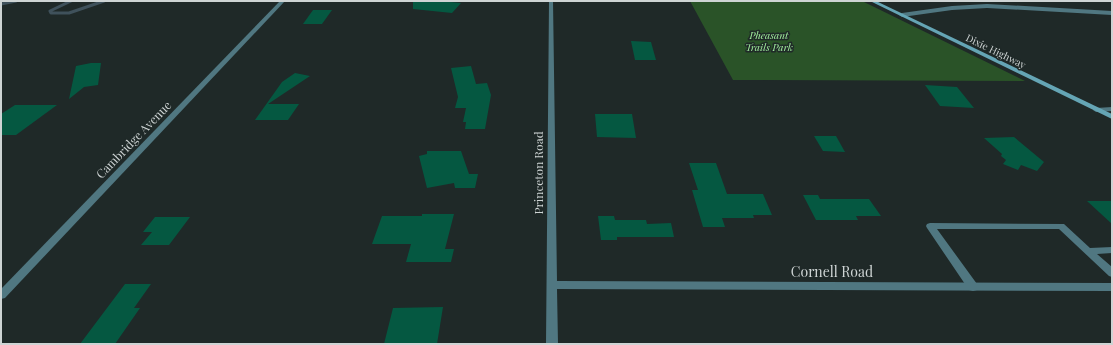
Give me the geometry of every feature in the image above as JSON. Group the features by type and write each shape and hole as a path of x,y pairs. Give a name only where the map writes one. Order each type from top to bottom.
{"main road":[{"name":"Dixie Highway","path":"872,1 1112,117"}],"street":[{"name":"Cambridge Avenue","path":"1,295 283,1"},
{"name":"Princeton Road","path":"551,1 552,344"},
{"path":"902,15 952,8 987,6 1112,13"},
{"path":"1096,110 1112,110"},
{"path":"973,287 930,226 1061,226 1112,273"},
{"path":"1088,251 1112,250"},
{"name":"Cornell Road","path":"552,285 1112,287"}],"green space":[{"name":"Pheasant Trails Park","path":"690,1 862,1 1025,81 733,80"}],"building":[{"path":"413,1 461,3 452,13 413,9"},
{"path":"313,10 332,10 322,24 303,24"},
{"path":"631,41 651,42 656,60 635,60"},
{"path":"101,63 98,85 84,87 69,99 76,66"},
{"path":"471,66 476,84 487,83 491,95 485,129 465,129 466,122 463,122 466,108 455,108 458,97 451,68"},
{"path":"295,73 310,76 268,104 299,104 288,120 255,120 282,82"},
{"path":"925,85 957,87 974,108 940,106"},
{"path":"15,105 57,105 16,135 1,135 1,114"},
{"path":"595,114 632,114 636,138 597,137"},
{"path":"814,136 836,136 845,152 823,151"},
{"path":"1014,137 1044,162 1037,171 1021,165 1018,170 1003,164 1006,160 1001,156 1002,154 984,138"},
{"path":"427,151 461,151 469,174 478,174 475,188 455,188 454,183 427,188 419,156 427,154"},
{"path":"689,163 716,163 727,194 763,194 772,215 753,215 754,218 722,218 725,227 703,227 692,190 698,190"},
{"path":"803,195 818,195 820,199 869,199 881,216 856,216 858,220 816,220"},
{"path":"1087,201 1112,201 1112,224"},
{"path":"422,214 454,214 445,249 454,249 451,262 406,262 411,244 372,244 382,216 422,216"},
{"path":"598,216 614,216 615,220 646,220 647,224 671,223 674,237 617,237 617,240 601,240"},
{"path":"155,217 190,217 169,245 141,245 152,232 143,232"},
{"path":"125,284 151,284 134,308 140,308 115,344 80,344"},
{"path":"443,307 437,344 384,344 393,308"}],"waterway":[{"path":"1,4 16,1"},
{"path":"71,1 50,11 51,13 69,13 104,1"}]}
